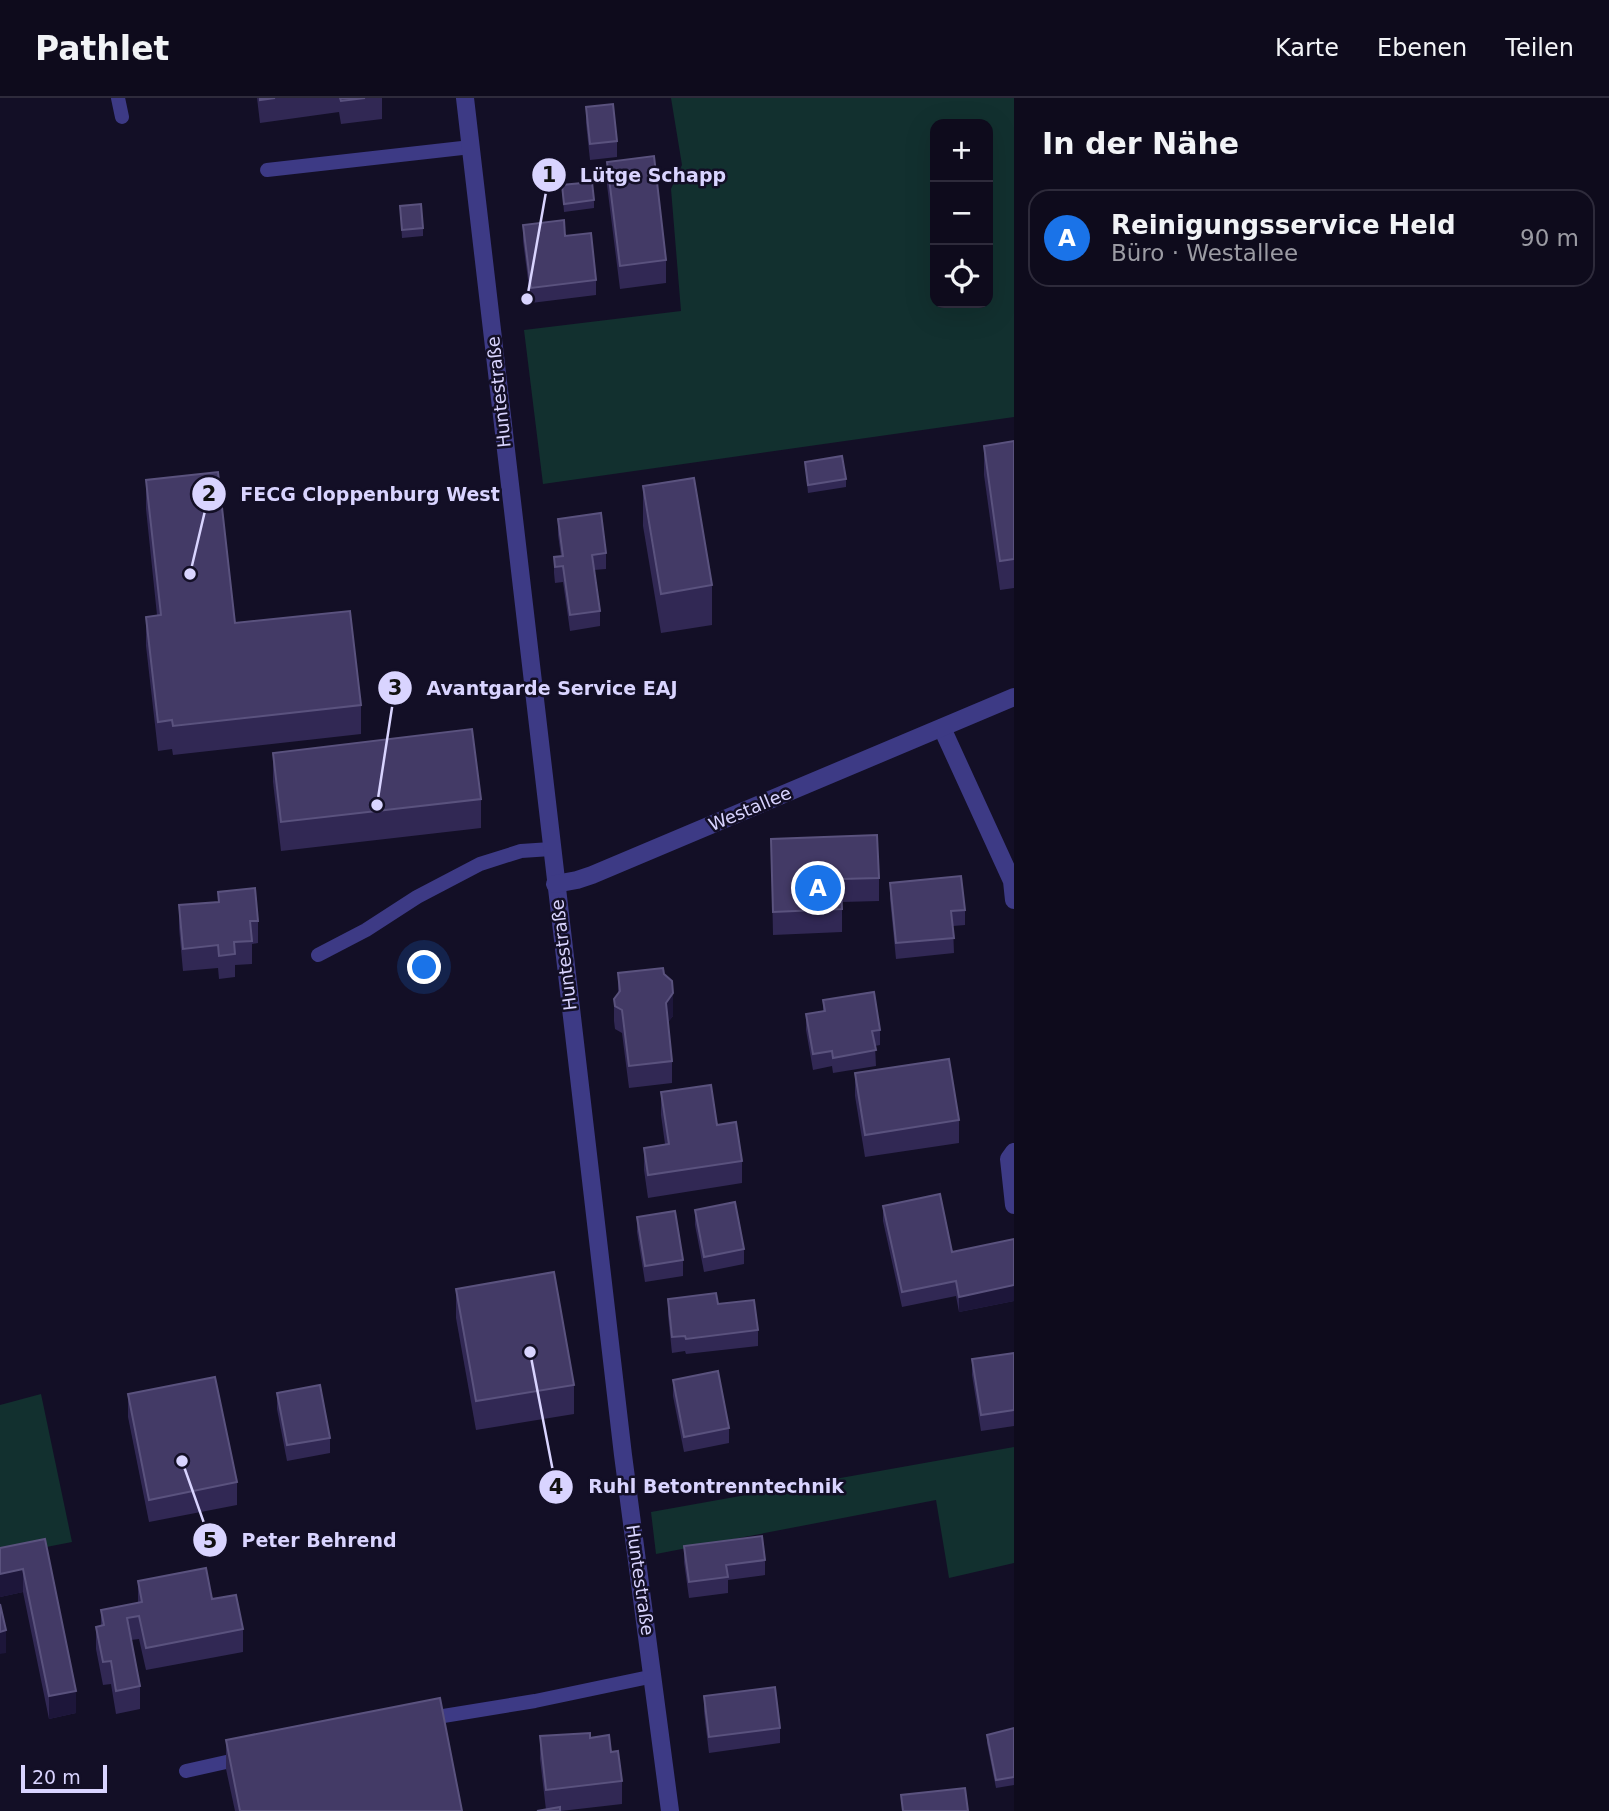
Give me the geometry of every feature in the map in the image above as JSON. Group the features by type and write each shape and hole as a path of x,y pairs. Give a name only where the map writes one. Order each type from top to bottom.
{"street":[{"name":"Huntestraße","path":"464,98 621,1442 670,1811"},
{"name":"Westallee","path":"555,884 592,875 1014,697"},
{"path":"942,728 1012,881 1014,900"},
{"path":"1014,1152 1009,1159 1014,1205"}],"lane":[{"path":"118,98 122,117"},
{"path":"267,170 471,147"},
{"path":"317,955 480,864 521,851 551,849"},
{"path":"411,1722 536,1701 654,1676"},
{"path":"187,1771 252,1756"}],"green space":[{"path":"671,98 1014,98 1014,417 543,484 524,330 681,311 671,189 682,165"},
{"path":"41,1394 72,1542 0,1556 0,1405"},
{"path":"1014,1447 1014,1563 949,1578 936,1500 656,1554 651,1512"}],"building":[{"path":"340,98 365,98 341,101"},
{"path":"613,104 617,141 590,144 586,107"},
{"path":"654,156 666,260 620,266 607,162"},
{"path":"592,182 594,200 564,204 562,185"},
{"path":"421,204 423,228 402,230 400,206"},
{"path":"564,220 565,236 591,233 596,280 531,288 523,225"},
{"path":"1014,441 1014,559 1000,561 984,446"},
{"path":"842,456 846,479 808,485 805,462"},
{"path":"218,472 235,623 350,611 361,705 173,726 172,720 158,722 146,617 161,615 146,480"},
{"path":"694,478 712,585 661,594 643,486"},
{"path":"601,513 606,553 592,555 600,611 570,615 563,566 555,567 554,557 563,556 558,519"},
{"path":"472,729 481,799 281,822 273,753"},
{"path":"877,835 879,878 841,879 842,909 773,912 771,839"},
{"path":"961,876 965,910 951,911 954,938 896,943 890,883"},
{"path":"255,888 258,921 250,921 252,941 234,942 235,954 219,956 218,945 183,949 179,905 219,902 218,892"},
{"path":"663,968 664,974 672,981 673,993 666,1003 672,1061 629,1066 622,1010 615,1006 614,999 620,991 618,973"},
{"path":"874,992 880,1030 872,1031 876,1050 833,1058 832,1051 813,1054 806,1014 825,1011 823,1000"},
{"path":"949,1059 959,1120 865,1135 855,1073"},
{"path":"711,1085 717,1125 736,1122 742,1161 648,1175 644,1148 669,1144 661,1092"},
{"path":"940,1194 952,1252 1014,1239 1014,1285 959,1297 956,1281 902,1292 883,1206"},
{"path":"735,1202 744,1249 704,1257 695,1210"},
{"path":"675,1211 683,1260 645,1266 637,1217"},
{"path":"554,1272 574,1385 476,1401 456,1289"},
{"path":"716,1293 718,1304 754,1300 758,1330 686,1339 685,1336 672,1337 668,1299"},
{"path":"1014,1353 1014,1410 981,1415 972,1359"},
{"path":"718,1371 729,1428 684,1437 673,1380"},
{"path":"215,1377 237,1482 149,1500 128,1394"},
{"path":"320,1385 330,1438 287,1445 277,1393"},
{"path":"762,1536 765,1560 726,1565 728,1577 689,1582 684,1546"},
{"path":"45,1539 76,1691 49,1696 23,1569 0,1574 0,1548"},
{"path":"206,1568 212,1599 236,1595 243,1629 146,1648 139,1616 127,1618 140,1686 116,1691 111,1661 103,1662 96,1627 104,1625 101,1610 142,1602 138,1581"},
{"path":"0,1604 6,1630 0,1632"},
{"path":"775,1687 780,1728 709,1737 704,1696"},
{"path":"440,1698 462,1811 240,1811 226,1740"},
{"path":"1014,1728 1014,1777 996,1780 987,1735"},
{"path":"590,1733 590,1738 609,1735 611,1752 618,1751 622,1781 546,1790 540,1736"},
{"path":"965,1788 968,1811 903,1811 901,1795"},
{"path":"560,1807 560,1811 537,1811"}],"place":[{"name":"Lütge Schapp","path":"527,299"},
{"name":"FECG Cloppenburg West","path":"190,574"},
{"name":"Avantgarde Service EAJ","path":"377,805"},
{"name":"Reinigungsservice Held","path":"818,888"},
{"name":"Ruhl Betontrenntechnik","path":"530,1352"},
{"name":"Peter Behrend","path":"182,1461"}]}
